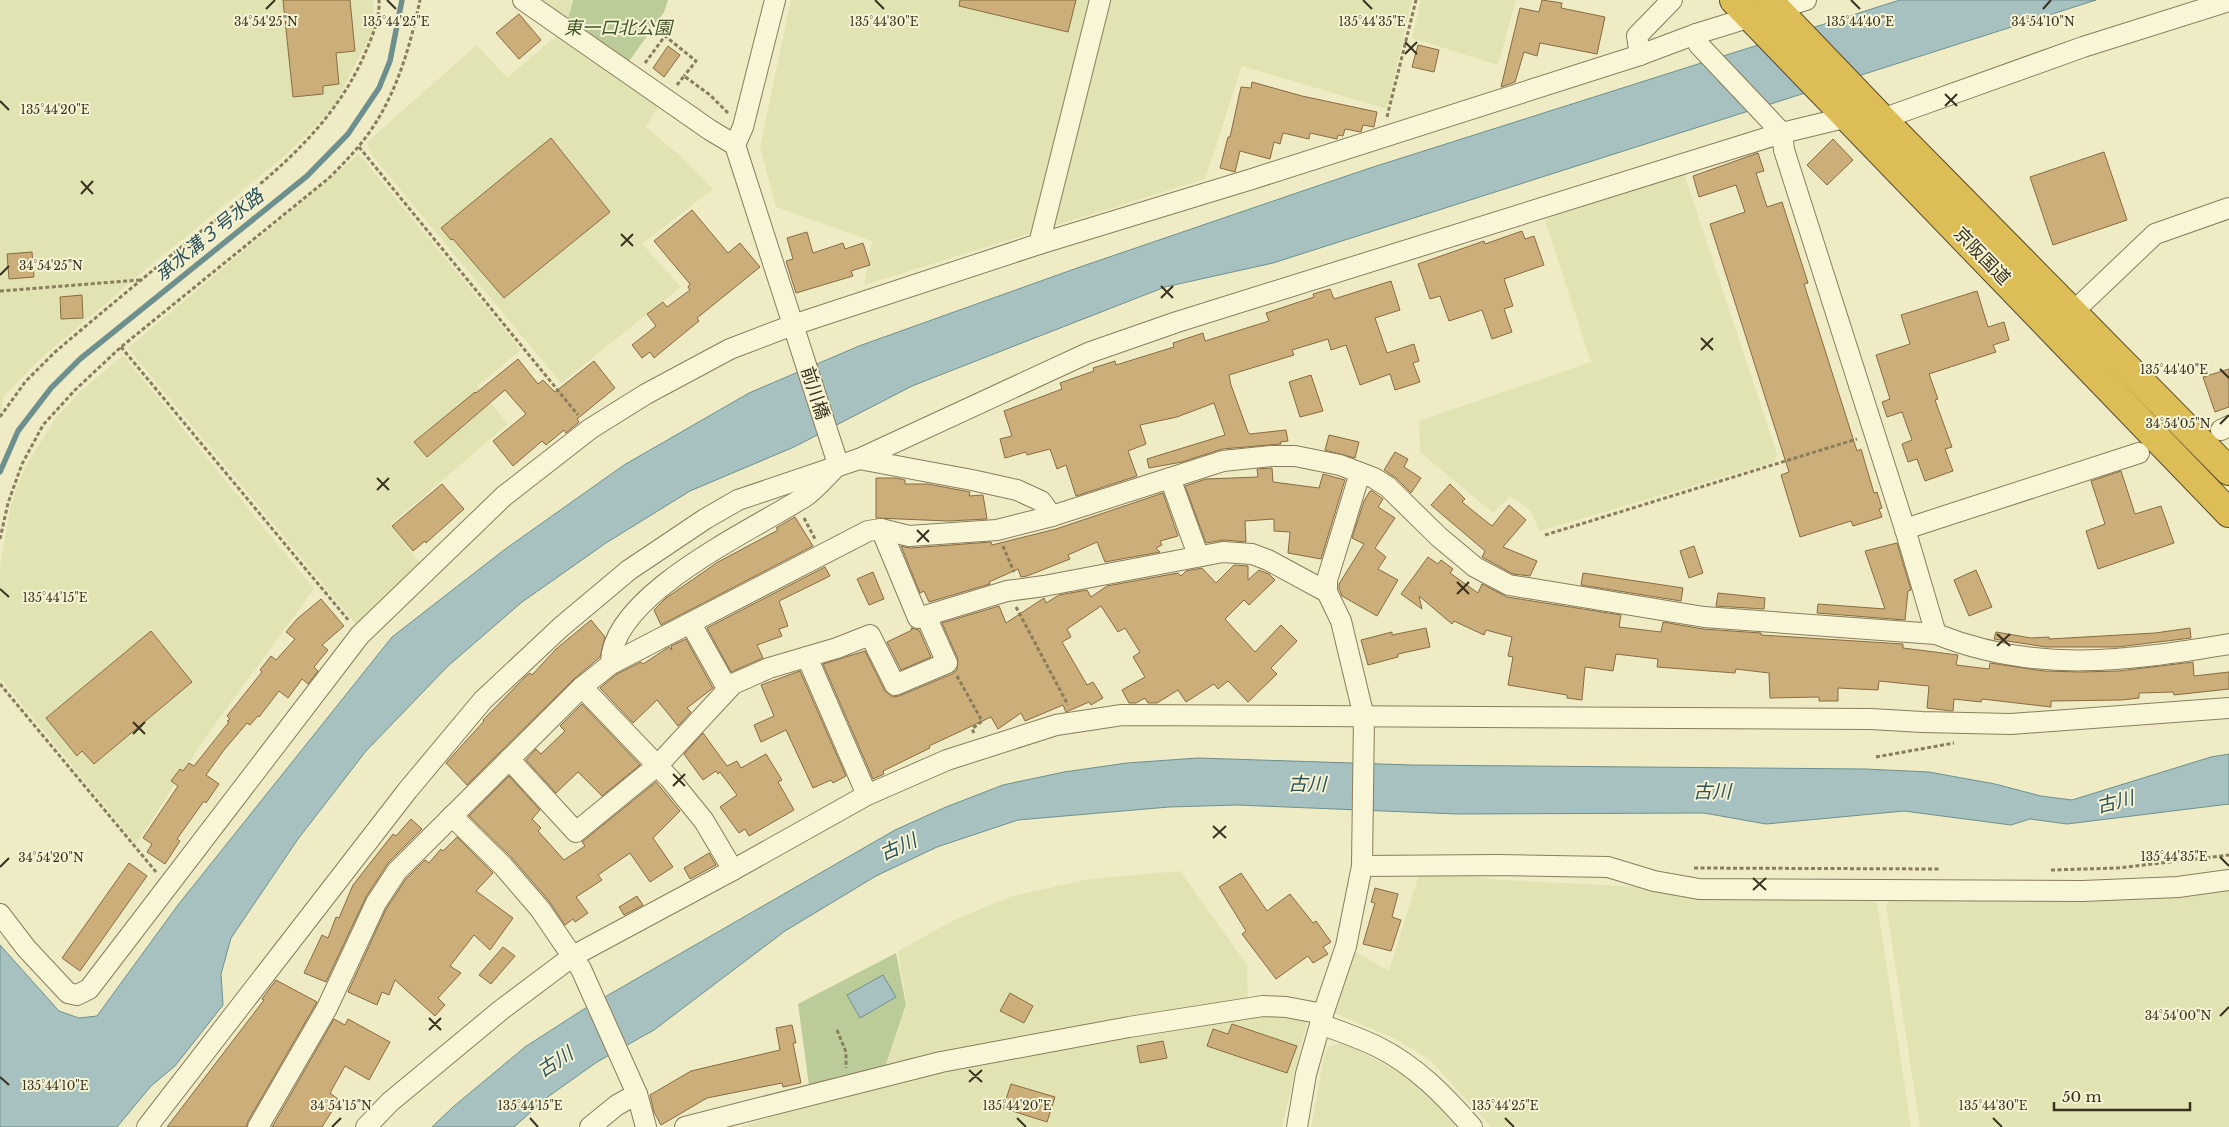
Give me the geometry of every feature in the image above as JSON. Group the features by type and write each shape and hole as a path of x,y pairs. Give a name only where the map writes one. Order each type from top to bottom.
{"highway":[{"name":"京阪国道","path":"1763,12 1849,107 2229,513"},
{"name":"京阪国道","path":"1849,107 1882,119 2229,471"}],"street":[{"path":"523,0 710,130 735,145 743,127 775,0"},
{"path":"1039,244 1100,0"},
{"path":"1640,55 1638,36 1672,0"},
{"path":"0,914 26,948 68,993 77,995 89,989 360,635 504,496 590,429 646,394 730,349 795,330 1039,244 1640,55 1697,39 1763,12 1806,0"},
{"path":"1882,119 2082,47 2229,1"},
{"path":"1697,39 1779,128 1784,150 1905,529 1936,634"},
{"path":"859,459 1088,353 1177,322 1849,107"},
{"name":"前川橋","path":"735,145 836,458"},
{"path":"2073,312 2155,234 2229,208"},
{"path":"1905,529 2138,453"},
{"path":"258,1127 327,1008 376,903 397,871 582,687 611,664 691,624 868,530 881,529 908,536 962,534 997,530 1052,516 1223,461 1271,456 1315,459 1340,465 1388,488 1439,537 1475,567 1509,585 1704,617 1936,634 1967,646 2014,657 2054,661 2107,661 2229,644"},
{"path":"611,664 610,652 628,619 651,594 713,551 808,495 836,458"},
{"path":"147,1127 407,791 483,700 561,627 629,570 705,519 738,500 836,458 859,459 1017,490 1041,501 1052,516"},
{"path":"1297,1127 1306,1074 1346,946 1362,861 1364,723 1342,621 1327,592 1327,580 1360,473"},
{"path":"1170,478 1198,555"},
{"path":"509,759 576,832 658,765 727,688 768,668 870,635 895,685 947,663 922,617 881,529"},
{"path":"922,617 1007,591 1044,586 1198,555 1232,552 1252,554 1268,560 1327,592"},
{"path":"691,624 727,688"},
{"path":"807,656 867,795"},
{"path":"582,687 658,765 704,821 733,870"},
{"path":"366,1127 390,1102 501,1010 577,962 733,870 867,795 947,760 1056,726 1122,715 1293,715 1364,723 1489,715 1871,718 1922,722 2011,724 2229,708"},
{"path":"452,816 503,866 540,908 577,962 634,1089 646,1127"},
{"path":"1362,861 1608,867 1654,881 1699,889 2083,891 2178,887 2229,880"},
{"path":"685,1127 940,1062 1263,1006 1286,1007 1322,1019 1378,1047 1412,1068 1443,1093 1472,1127"},
{"path":"590,1127 634,1089"}],"path":[{"path":"0,417 25,382 55,352 285,163 326,121 356,76 373,34 379,0"},
{"path":"0,539 8,503 22,464 43,425 75,390 121,348 329,178 359,146 381,114 399,78 420,0"},
{"path":"1383,137 1416,0"},
{"path":"641,68 666,36 696,61 672,92"},
{"path":"684,76 710,95 729,113"},
{"path":"359,146 590,429"},
{"path":"0,291 141,280"},
{"path":"121,348 360,635"},
{"path":"1544,535 1874,434"},
{"path":"810,531 813,537"},
{"path":"1007,591 1076,722"},
{"path":"954,671 982,721 977,725"},
{"path":"0,684 168,887"},
{"path":"1876,757 1960,742"},
{"path":"2043,870 2118,868 2229,855"},
{"path":"1688,868 1947,870"},
{"path":"837,1030 846,1052 847,1086"}],"green space":[{"path":"0,0 373,0 375,27 335,104 307,135 38,361 4,396 0,421"},
{"path":"534,0 572,0 566,23"},
{"name":"東一口北公園","path":"573,0 668,0 664,12 625,67 566,25"},
{"path":"791,0 1412,0 1387,109 1242,66 1205,179 864,285 872,241 776,207 760,147"},
{"path":"1421,0 1516,0 1498,65 1412,38"},
{"path":"556,36 659,105 646,127 678,154 713,189 642,244 681,287 561,383 370,153 367,142 477,45 507,78"},
{"path":"359,154 521,350 477,386 508,424 390,525 421,564 363,623 356,624 128,348"},
{"path":"1684,173 1777,454 1774,462 1539,531 1531,511 1510,496 1493,513 1420,452 1419,421 1591,362 1544,217"},
{"path":"123,355 314,589 207,735 136,844 0,678 0,566 11,504 25,467 55,419 81,391"},
{"path":"1421,868 1499,880 1862,897 1877,903 1911,1127 1491,1127 1430,1060 1394,1038 1334,1013 1354,951 1389,971"},
{"path":"1180,871 1247,965 1248,1002 884,1071 907,1005 898,951 952,921 1012,896 1090,879"},
{"path":"2229,887 2229,1127 1920,1127 1886,905 1893,897 2030,901 2155,899"},
{"path":"896,953 906,1005 883,1073 809,1085 798,1004"},
{"path":"1251,1015 1307,1021 1282,1127 741,1127 786,1112 965,1067"},
{"path":"1343,1042 1416,1082 1460,1127 1311,1127 1324,1056 1328,1047"}],"water":[{"path":"1900,0 2096,0 1273,263 1165,287 912,386 794,447 690,491 606,543 522,602 448,666 366,751 298,839 231,938 221,974 223,1005 175,1066 151,1086 117,1127 0,1127 0,945 59,1011 79,1018 97,1016 178,905 392,637 504,550 624,465 749,393 859,346 1080,267 1367,169"},
{"name":"古川","path":"2229,754 2229,804 2067,824 2030,819 2011,825 1904,811 1766,824 1704,813 1457,814 1237,805 1169,807 1018,820 937,847 876,876 785,931 654,1030 597,1062 549,1096 514,1127 432,1127 525,1047 584,1009 895,830 946,807 1003,785 1064,772 1127,763 1198,758 1412,765 1865,769 1929,772 1995,784 2041,796 2072,800 2211,757"},
{"path":"883,975 896,997 860,1018 847,995"}],"building":[{"path":"283,0 350,0 355,51 336,53 339,84 323,86 323,94 293,97"},
{"path":"960,0 1076,0 1068,32 959,6"},
{"path":"1542,0 1562,3 1561,8 1605,17 1597,54 1540,43 1537,56 1524,52 1515,82 1501,87 1520,8 1539,12"},
{"path":"519,14 541,40 519,59 496,33"},
{"path":"1418,45 1439,50 1434,72 1412,67"},
{"path":"668,46 680,55 664,77 653,68"},
{"path":"1252,82 1302,96 1377,112 1374,127 1363,125 1361,132 1345,129 1343,136 1338,135 1337,139 1310,133 1309,139 1283,133 1280,144 1274,142 1270,159 1240,151 1235,172 1220,168 1228,137 1230,137 1241,87 1251,88"},
{"path":"551,138 610,212 504,298 453,239 451,240 441,228"},
{"path":"1833,139 1853,160 1827,185 1807,165"},
{"path":"2104,152 2127,220 2053,245 2030,177"},
{"path":"1758,153 1764,171 1756,173 1767,207 1782,202 1808,283 1804,284 1857,451 1861,449 1874,493 1877,492 1882,508 1879,509 1882,517 1853,526 1851,521 1800,537 1781,475 1789,472 1710,224 1745,212 1736,185 1699,197 1693,176"},
{"path":"692,210 728,253 740,243 760,267 697,318 699,321 654,358 650,352 642,358 632,345 656,326 647,314 663,302 667,307 690,290 688,287 690,284 654,241"},
{"path":"1522,231 1525,239 1534,236 1544,265 1504,279 1513,306 1504,309 1512,332 1492,339 1482,310 1449,321 1440,296 1430,299 1418,264 1484,241 1485,244"},
{"path":"807,232 813,253 843,243 845,249 863,243 870,265 851,271 853,276 796,293 786,261 793,259 787,238"},
{"path":"32,252 34,277 9,279 7,254"},
{"path":"1391,281 1400,310 1375,318 1387,353 1414,344 1419,361 1413,363 1420,382 1395,390 1390,374 1360,385 1346,345 1331,350 1328,339 1292,350 1294,355 1229,375 1248,432 1250,434 1286,430 1288,441 1280,442 1281,444 1222,449 1182,462 1149,468 1147,459 1225,435 1214,403 1177,417 1140,425 1146,444 1128,451 1137,476 1076,496 1066,465 1057,469 1050,449 1027,455 1026,452 1005,458 1000,439 1012,436 1004,411 1062,389 1060,383 1094,371 1093,368 1115,361 1116,365 1174,347 1173,343 1203,333 1205,341 1269,321 1266,313 1314,297 1313,294 1330,289 1334,299"},
{"path":"1977,291 1988,327 2004,322 2009,340 1993,345 1996,352 1929,374 1938,399 1935,400 1952,447 1945,449 1953,471 1925,481 1917,459 1908,462 1902,444 1912,440 1902,412 1887,417 1882,402 1890,399 1876,355 1910,344 1901,315"},
{"path":"82,295 83,318 61,319 60,297"},
{"path":"518,359 538,384 543,380 555,392 594,361 615,388 577,419 579,422 566,433 564,430 546,445 542,441 513,466 493,441 526,414 505,390 427,457 414,442"},
{"path":"2229,369 2229,407 2215,412 2203,377"},
{"path":"1311,375 1323,411 1300,417 1289,382"},
{"path":"1329,435 1359,442 1355,458 1325,450"},
{"path":"1395,452 1408,459 1404,467 1421,478 1411,493 1396,478 1384,470"},
{"path":"1272,468 1273,482 1319,488 1323,474 1345,480 1321,559 1288,553 1290,532 1274,531 1274,519 1245,521 1246,542 1224,540 1206,543 1185,486 1206,479 1258,477 1257,469"},
{"path":"2121,471 2135,514 2161,506 2174,543 2098,569 2086,531 2105,524 2091,481"},
{"path":"876,478 896,478 905,480 905,484 928,484 970,492 969,496 983,495 987,519 948,521 876,518"},
{"path":"442,484 464,509 426,543 425,541 413,551 392,526"},
{"path":"1450,484 1465,499 1462,502 1492,526 1509,505 1526,520 1503,547 1537,561 1530,576 1513,574 1482,557 1485,551 1431,505"},
{"path":"1370,491 1383,499 1378,507 1395,518 1375,548 1386,557 1378,569 1398,580 1377,616 1342,596 1339,589 1339,584 1364,544 1352,538 1364,501"},
{"path":"1163,493 1178,536 1160,541 1162,545 1156,548 1160,552 1105,562 1097,542 1068,555 1070,559 1027,576 1021,577 1018,569 989,582 990,584 929,602 924,591 920,593 901,546 910,548 991,542 992,545 1056,529"},
{"path":"795,517 813,546 661,625 654,610 666,598 718,562 778,530 776,528"},
{"path":"1897,543 1911,590 1908,591 1905,620 1817,613 1818,604 1885,609 1865,551"},
{"path":"1694,546 1703,573 1689,578 1680,551"},
{"path":"1428,557 1438,564 1441,560 1453,569 1450,573 1478,593 1482,584 1507,597 1621,615 1619,627 1661,632 1663,622 1703,629 1761,633 1761,635 1903,644 1903,648 1958,655 1956,665 1989,669 1990,663 2044,671 2119,671 2193,662 2194,676 2229,672 2229,689 2174,695 2173,692 2139,693 2139,698 2122,700 2051,701 2051,707 1982,699 1981,702 1954,699 1953,711 1951,711 1927,708 1929,686 1879,681 1878,690 1838,688 1838,701 1819,701 1819,697 1770,698 1769,673 1736,669 1735,673 1657,667 1658,659 1616,654 1613,671 1585,667 1582,700 1567,698 1567,695 1508,685 1513,657 1508,656 1512,637 1486,630 1484,635 1454,621 1452,624 1419,596 1422,609 1401,594"},
{"path":"1234,565 1248,566 1248,580 1259,570 1269,574 1275,580 1249,605 1244,600 1225,619 1255,652 1281,625 1297,641 1271,668 1277,674 1248,702 1228,681 1218,689 1214,684 1186,702 1178,690 1157,703 1148,703 1145,698 1136,703 1129,703 1122,690 1145,677 1133,657 1140,652 1125,628 1118,632 1101,606 1067,629 1071,637 1062,642 1087,685 1093,682 1103,698 1091,705 1089,702 1066,712 1063,705 1025,721 1021,713 998,729 991,717 929,746 930,748 883,771 884,774 873,779 823,664 865,651 885,691 893,697 899,696 952,674 957,670 958,659 942,623 999,606 1006,623 1044,598 1046,603 1059,595 1087,590 1091,597 1107,586 1178,573 1181,576 1186,571 1202,568 1216,583"},
{"path":"825,567 830,576 779,601 788,626 779,629 782,636 757,645 763,658 731,672 707,628"},
{"path":"1976,570 1992,607 1969,616 1954,580"},
{"path":"873,572 884,599 869,605 857,579"},
{"path":"1583,573 1683,588 1681,601 1581,585"},
{"path":"1718,593 1765,598 1764,609 1716,606"},
{"path":"321,599 344,626 322,645 328,650 314,667 318,671 308,684 302,679 288,698 279,691 259,717 250,725 247,723 224,750 206,775 219,784 206,803 204,801 177,839 180,841 165,864 147,852 152,844 143,838 178,786 171,781 180,769 183,771 189,763 194,766 229,722 227,721 230,719 227,716 262,672 260,670 271,656 276,660 295,639 286,632 297,619"},
{"path":"591,620 605,637 600,657 574,679 467,785 446,763 483,720 526,676 530,673 532,675 556,649"},
{"path":"911,628 919,630 931,657 901,670 887,642 912,630"},
{"path":"1426,628 1430,647 1398,654 1398,657 1368,665 1361,640 1392,632 1392,635"},
{"path":"2190,628 2191,638 2117,647 2046,647 1994,639 1996,632 2031,638 2049,637 2049,639 2155,633"},
{"path":"151,631 192,682 94,764 82,751 77,756 46,718"},
{"path":"686,639 713,688 687,708 691,712 678,726 657,700 633,723 600,688 617,674 641,662 643,664 669,647 672,650 671,646"},
{"path":"800,671 846,776 833,783 831,780 813,788 786,730 761,742 754,725 774,716 761,685"},
{"path":"582,704 640,765 602,796 578,772 556,793 526,760 536,749 541,754 565,731 560,726"},
{"path":"703,733 727,766 737,761 741,768 766,754 782,780 778,782 794,810 749,836 745,829 739,833 720,807 737,795 720,772 718,774 716,771 703,780 684,754"},
{"path":"509,776 540,810 532,819 541,828 538,831 564,860 585,846 582,842 656,782 680,811 653,838 673,867 650,882 630,853 598,875 602,880 576,897 588,913 575,922 573,919 565,925 549,901 512,858 469,816"},
{"path":"411,819 422,829 388,863 366,897 326,982 304,973 322,935 328,938 336,917 339,918 353,885 393,834 396,836"},
{"path":"457,837 493,873 476,891 513,918 490,950 474,935 450,966 461,973 438,998 445,1005 435,1016 395,980 389,995 382,992 377,1005 348,992 386,909 406,879 425,860 429,863 441,849 443,851"},
{"path":"709,853 716,865 690,879 684,868"},
{"path":"129,863 147,876 80,971 62,958"},
{"path":"1241,873 1267,911 1290,894 1313,923 1316,921 1331,942 1323,947 1328,954 1313,963 1308,956 1276,979 1242,934 1246,931 1219,887"},
{"path":"1375,888 1398,894 1392,917 1401,920 1391,951 1363,944 1375,903 1371,902"},
{"path":"637,896 643,905 624,915 619,907"},
{"path":"503,947 515,956 491,984 479,975"},
{"path":"276,980 317,1002 246,1127 167,1127 264,1000 262,999"},
{"path":"1010,993 1033,1006 1024,1023 1000,1011"},
{"path":"334,1019 345,1025 348,1019 390,1042 369,1080 345,1066 330,1093 339,1100 322,1127 272,1127"},
{"path":"1232,1024 1297,1046 1287,1073 1207,1046 1213,1029 1228,1034"},
{"path":"792,1025 796,1043 793,1043 801,1083 783,1087 782,1083 707,1098 661,1125 654,1112 650,1095 691,1071 780,1050 776,1028"},
{"path":"1163,1041 1167,1058 1140,1063 1137,1046"},
{"path":"1011,1084 1055,1097 1047,1122 1003,1108"}],"waterway":[{"name":"承水溝３号水路","path":"0,472 18,431 51,388 80,359 307,176 348,134 379,88 390,61 402,0"}]}
